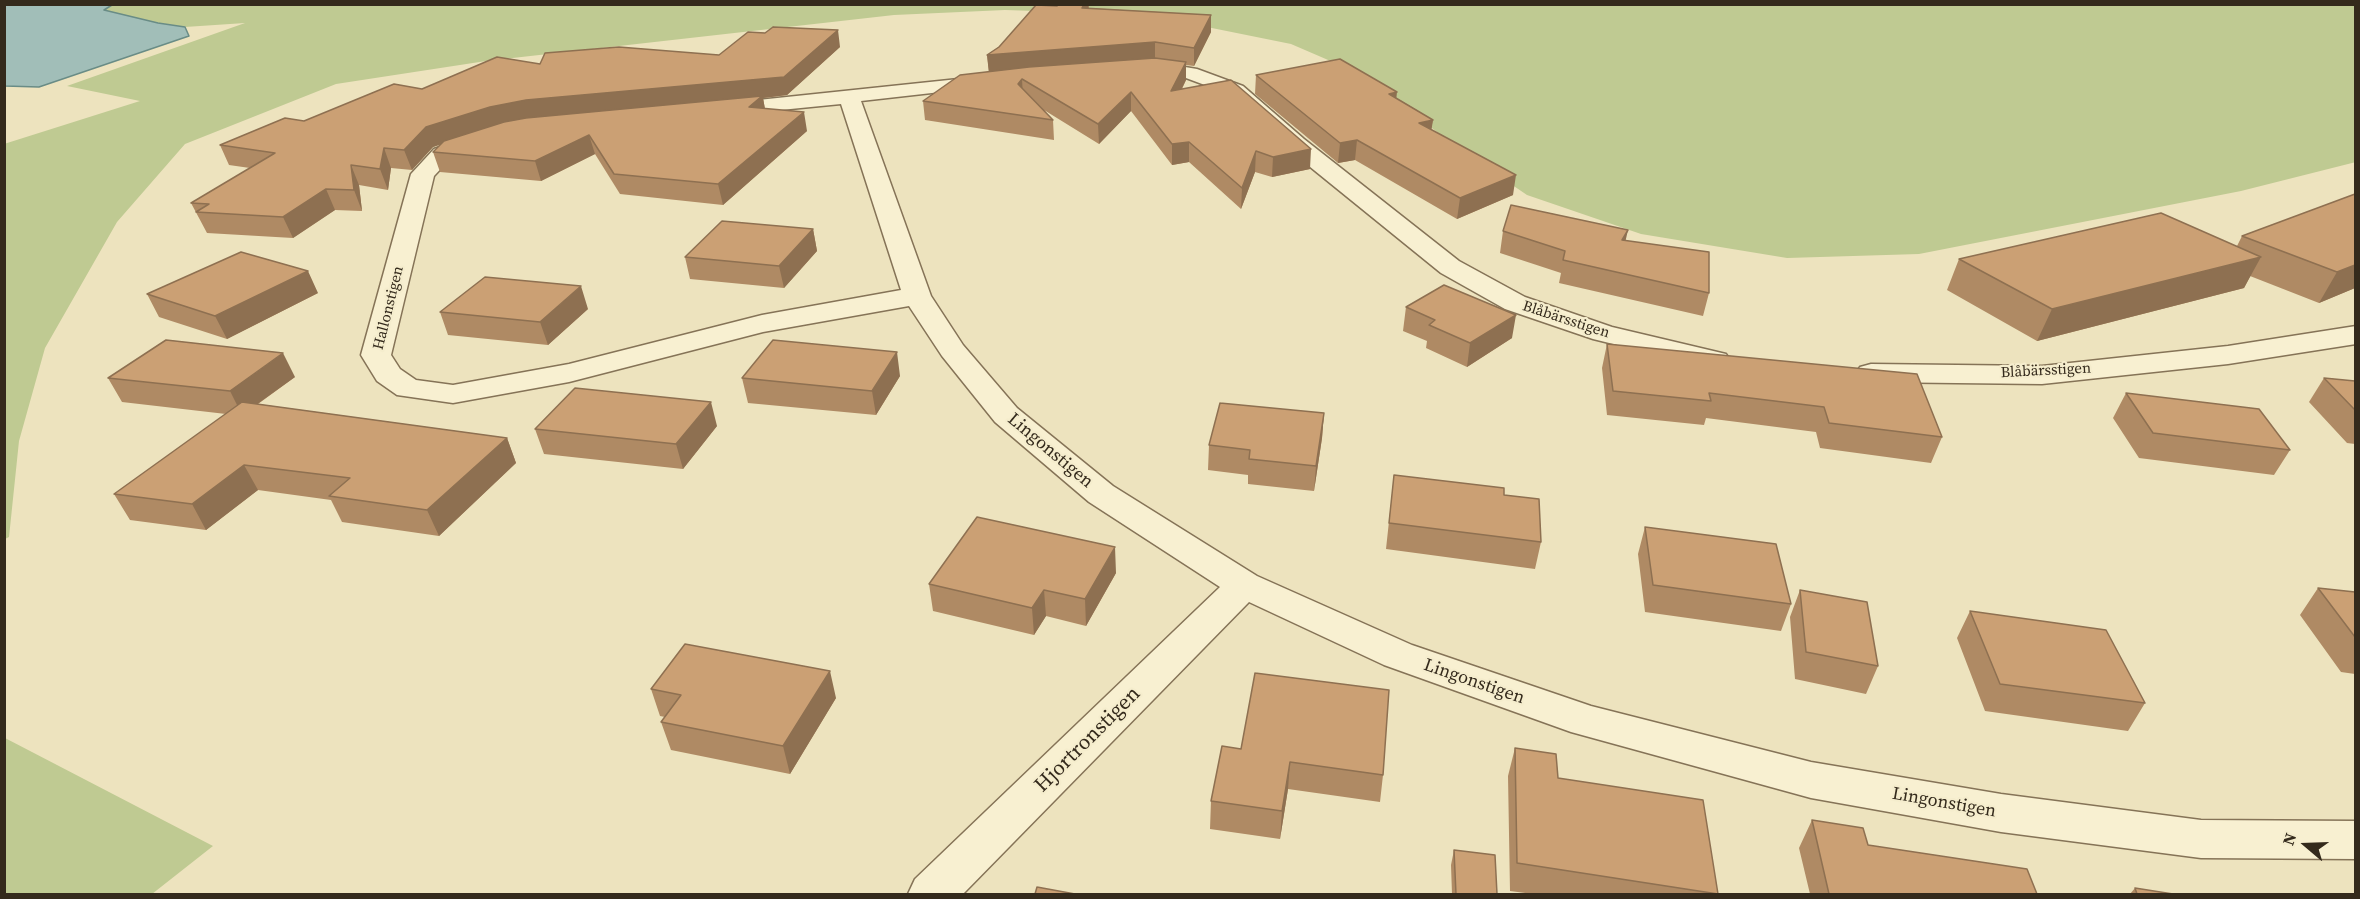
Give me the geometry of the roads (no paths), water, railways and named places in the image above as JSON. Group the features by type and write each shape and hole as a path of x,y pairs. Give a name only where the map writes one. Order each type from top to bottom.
{"street":[{"name":"Blåbärsstigen","path":"1121,71 1155,68 1190,73 1236,90 1296,144 1450,267 1515,303 1603,333 1714,360 1736,363"},
{"path":"697,113 1008,80"},
{"name":"Lingonstigen","path":"849,98 869,151 916,296 952,350 1006,415 1101,494 1244,585 1398,655 1586,721 1811,780 2001,813 2201,839 2355,840"},
{"name":"Hallonstigen","path":"495,136 442,154 423,174 376,355 388,375 408,388 453,394 546,378 762,324 916,296"},
{"name":"Blåbärsstigen","path":"1845,373 2042,375 2228,355 2355,335"},
{"name":"Hjortronstigen","path":"932,894 1244,585"}],"water":[{"path":"5,4 112,5 104,10 185,27 189,36 39,87 5,86"}]}
